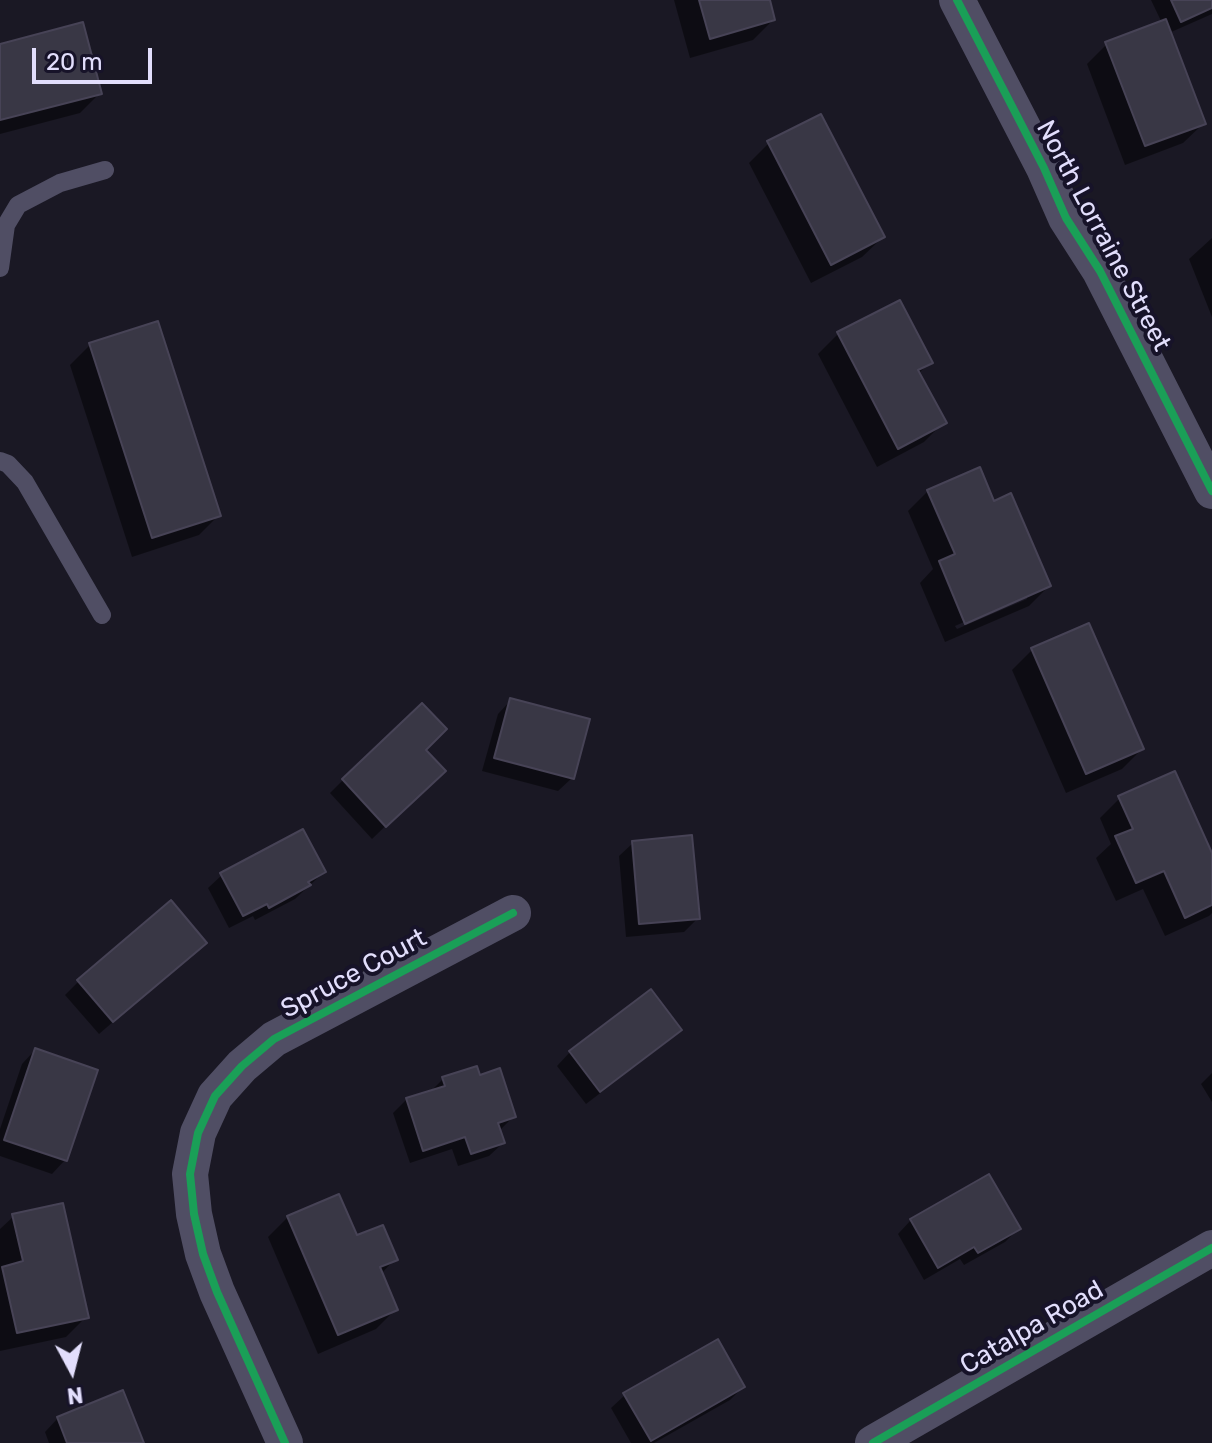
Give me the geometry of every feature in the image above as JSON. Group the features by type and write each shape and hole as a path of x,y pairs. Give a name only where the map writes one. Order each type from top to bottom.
{"street":[{"name":"North Lorraine Street","path":"957,0 1044,168 1066,218 1100,271 1212,491"},
{"name":"Spruce Court","path":"285,1443 203,1254 194,1214 190,1174 198,1133 215,1096 242,1066 274,1039 513,913"},
{"name":"Catalpa Road","path":"873,1443 911,1433 1212,1248"}],"lane":[{"path":"0,268 6,225 18,205 60,183 105,170"},
{"path":"0,461 8,464 25,482 102,615"}],"building":[{"path":"699,0 770,0 775,20 710,39"},
{"path":"1171,0 1212,0 1212,8 1181,22"},
{"path":"1166,19 1206,124 1145,146 1105,42"},
{"path":"83,22 102,94 0,120 0,44"},
{"path":"821,114 885,237 831,265 767,141"},
{"path":"900,300 933,363 918,370 947,423 898,449 837,332"},
{"path":"158,321 221,516 152,538 89,343"},
{"path":"980,467 994,501 1011,493 1051,586 965,624 939,561 955,554 927,490"},
{"path":"1089,623 1144,749 1086,774 1031,648"},
{"path":"510,698 590,719 574,779 494,758"},
{"path":"422,703 447,729 426,750 446,771 386,827 342,779"},
{"path":"1175,771 1212,853 1212,905 1185,918 1164,871 1136,883 1115,836 1133,829 1118,796"},
{"path":"303,829 326,872 308,882 311,885 269,908 267,904 243,916 220,873"},
{"path":"692,835 700,919 639,924 632,841"},
{"path":"171,900 207,943 113,1022 77,980"},
{"path":"651,989 682,1030 600,1092 569,1051"},
{"path":"35,1048 98,1070 67,1161 4,1140"},
{"path":"477,1066 480,1075 500,1068 516,1117 498,1123 505,1143 471,1154 465,1137 423,1151 406,1098 445,1086 442,1077"},
{"path":"989,1174 1021,1229 978,1253 974,1247 938,1268 910,1219"},
{"path":"339,1194 357,1235 383,1225 398,1260 380,1267 398,1310 338,1335 287,1216"},
{"path":"63,1203 89,1318 17,1333 2,1267 23,1261 12,1214"},
{"path":"718,1339 745,1387 651,1441 623,1393"},
{"path":"123,1390 144,1443 67,1443 57,1417"}],"cycle path":[{"path":"957,0 1044,168 1066,218 1100,271 1212,491"},
{"path":"285,1443 203,1254 194,1214 190,1174 198,1133 215,1096 242,1066 274,1039 513,913"},
{"path":"873,1443 1212,1248"}]}
